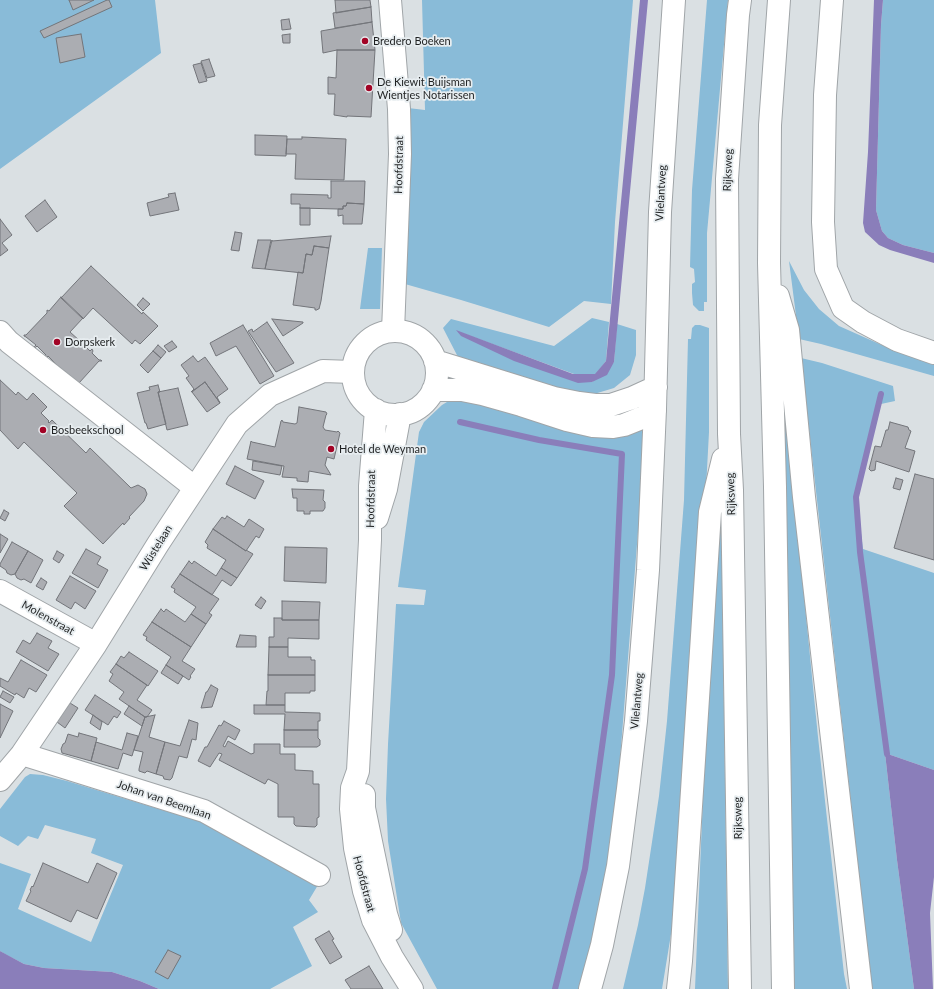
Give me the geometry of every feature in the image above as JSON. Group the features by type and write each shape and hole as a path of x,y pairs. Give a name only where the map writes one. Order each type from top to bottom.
{"main road":[{"name":"Hoofdstraat","path":"390,0 399,109 400,154 394,331"},
{"name":"Vlielantweg","path":"590,989 602,945 618,866 636,721 648,570 656,387 660,212 674,0"},
{"name":"Rijksweg","path":"740,0 727,179 729,434 732,490 740,989"},
{"path":"780,0 770,125 769,263 775,487 783,989"},
{"path":"832,0 825,95 823,222 826,269 843,308 862,322 897,340 934,353"},
{"path":"769,263 788,330 804,497 861,989"},
{"path":"394,331 409,333 423,342 430,350 435,361 437,376 433,390 425,402 414,410 400,414 387,414 367,405 358,395 353,372 355,359 363,345 375,335 394,331"},
{"path":"3,342 194,487"},
{"path":"435,361 554,398 595,405 611,405 632,398 656,387"},
{"name":"Wüstelaan","path":"0,780 22,754 96,644 194,487 237,424 270,395 323,371 338,370 353,372"},
{"path":"433,390 462,390 482,394 567,420 593,426 613,427 624,425 644,417 655,409"},
{"name":"Hoofdstraat","path":"376,410 370,486 370,540 358,771 352,788 351,809 355,848 364,891 373,920 412,989"},
{"name":"Hoofdstraat","path":"370,540 386,489 400,414"},
{"path":"678,989 710,512 729,434"},
{"name":"Molenstraat","path":"0,591 96,644"},
{"name":"Johan van Beemlaan","path":"22,754 204,811 319,875"},
{"name":"Hoofdstraat","path":"358,771 363,788 364,808 392,935 401,952 426,989"}],"shaded area":[{"path":"0,0 155,0 161,53 0,169"},
{"path":"422,0 633,0 615,222 611,304 584,301 549,327 405,284 408,108 425,110"},
{"path":"640,0 648,0 614,362 607,375 592,382 578,383 514,361 461,336 456,330 573,374 595,374 606,361"},
{"path":"707,0 728,0 707,233 707,302 704,302 704,311 699,311 693,305 692,284 695,282 694,269 690,267 692,190"},
{"path":"874,0 883,0 876,210 882,231 888,238 903,245 934,253 934,263 890,250 879,245 865,232 863,223 868,152"},
{"path":"883,0 934,0 934,253 903,245 888,238 882,231 876,210"},
{"path":"368,248 382,248 380,309 360,309"},
{"path":"789,261 804,290 819,309 839,326 893,350 934,365 934,376 799,339"},
{"path":"592,318 609,322 606,361 596,374 574,374 457,331 592,382 614,362 617,324 636,330 636,355 630,375 614,388 594,394 581,394 553,388 459,359 443,328 451,319 554,346"},
{"path":"695,325 709,328 709,432 705,507 672,928 662,989 623,989 645,888 659,796 667,721 684,500 688,339 691,339 692,328"},
{"path":"801,358 822,363 893,386 895,401 881,404 856,494 863,549 934,573 934,770 885,753 914,989 872,989"},
{"path":"452,399 469,399 551,421 596,438 646,430 615,823 596,922 580,989 437,989 401,923 388,841 386,799 396,604 424,605 426,590 398,587 419,432 424,422 442,405"},
{"path":"786,414 818,737 844,974 847,989 794,989 786,465 783,415"},
{"path":"721,502 728,989 695,989 711,603"},
{"path":"885,753 934,770 934,877 930,913 933,989 914,989"},
{"path":"30,774 43,775 67,781 208,824 318,885 309,900 318,912 293,927 312,966 270,989 159,989 112,972 44,968 24,964 0,951 0,863 31,874 18,909 91,942 123,865 91,853 96,839 45,825 38,839 28,836 18,846 0,836 0,809 25,777"},
{"path":"0,951 24,964 44,968 112,972 159,989 0,989"}],"building":[{"path":"69,0 94,0 73,10"},
{"path":"109,0 112,7 44,38 40,31"},
{"path":"335,0 370,0 371,7 336,13"},
{"path":"371,7 372,22 335,28 333,13"},
{"path":"289,19 291,29 282,30 281,20"},
{"path":"372,22 375,50 337,50 323,53 321,31"},
{"path":"81,34 85,57 60,63 56,38"},
{"path":"290,34 290,43 283,43 282,35"},
{"path":"337,50 375,50 371,117 347,117 334,115 335,94 328,94 328,77 336,78"},
{"path":"209,59 215,76 207,78 201,61"},
{"path":"201,63 207,81 199,83 193,65"},
{"path":"255,135 287,136 286,156 255,155"},
{"path":"302,137 346,139 344,180 295,179 296,154 286,154 287,139 302,139"},
{"path":"331,181 365,181 364,204 347,203 346,206 343,206 343,209 338,209 300,208 300,204 291,204 291,194 328,195 328,198 331,198"},
{"path":"175,193 179,210 150,216 147,203 169,197 168,194"},
{"path":"45,200 57,217 37,232 25,216"},
{"path":"347,203 364,204 362,224 343,224 343,215 338,216 338,209 343,209 343,206 346,206"},
{"path":"300,208 310,208 310,225 300,225"},
{"path":"0,219 12,235 2,243 8,250 0,256"},
{"path":"235,232 242,233 239,251 231,250"},
{"path":"331,236 329,248 314,246 312,255 306,254 303,273 265,269 272,240"},
{"path":"258,240 271,240 265,269 252,268"},
{"path":"314,246 329,248 321,301 319,309 317,310 315,310 315,308 293,305 298,272 303,273 306,254 312,255"},
{"path":"91,266 142,314 143,312 158,326 140,344 135,340 132,344 93,308 83,319 61,298"},
{"name":"Dorpskerk","path":"61,297 83,318 70,332 80,341 83,341 81,342 90,351 92,349 92,353 102,361 99,361 79,383 58,366 57,368 57,365 48,356 46,358 46,355 37,346 35,348 34,347 36,345 24,336 47,313 47,310 49,311"},
{"path":"143,298 150,304 143,311 137,305"},
{"path":"272,319 303,322 303,323 283,336"},
{"path":"267,322 294,363 276,372 248,331 252,329 253,332"},
{"path":"243,325 274,376 260,384 236,346 216,356 210,343"},
{"path":"172,341 177,347 169,352 164,346"},
{"path":"158,345 166,352 161,358 153,351"},
{"path":"153,351 161,358 148,373 140,365"},
{"path":"193,356 198,362 205,357 228,389 217,397 220,403 205,382 191,392 194,389 186,378 189,376 181,365"},
{"path":"0,380 16,395 18,392 27,400 33,393 47,407 41,413 49,421 49,423 52,420 86,453 90,448 131,488 138,485 145,489 147,494 144,501 129,517 130,518 124,525 123,523 103,544 64,506 77,493 24,442 18,449 0,430"},
{"path":"205,382 220,403 207,412 192,392"},
{"path":"158,385 160,392 158,392 166,424 148,429 137,393 150,390 149,387"},
{"path":"178,388 188,425 167,430 158,392"},
{"path":"299,407 326,412 327,414 323,427 325,430 338,431 340,433 334,459 327,457 325,465 331,475 309,471 308,482 297,481 297,478 282,477 284,466 247,459 251,441 275,447 281,421 295,424 297,423"},
{"path":"890,422 908,427 911,431 905,448 915,451 909,472 876,461 875,470 871,471 869,469 875,446 881,447"},
{"path":"253,461 282,466 280,475 252,470"},
{"path":"235,466 264,481 255,499 226,484"},
{"path":"915,474 934,479 934,560 894,548"},
{"path":"896,478 903,480 900,490 893,488"},
{"path":"292,489 324,490 323,500 325,502 325,508 323,511 310,511 310,514 304,514 304,511 297,511 297,498 293,498"},
{"path":"4,510 9,513 5,521 0,518"},
{"path":"227,516 244,527 249,519 264,529 259,538 256,536 246,551 213,529 222,517 225,519"},
{"path":"213,529 253,554 237,578 221,568 226,560 207,548 208,545 205,542"},
{"path":"0,534 8,539 0,553"},
{"path":"12,542 28,551 15,574 11,575 0,566 0,564"},
{"path":"285,547 327,548 326,583 284,581"},
{"path":"86,549 101,557 97,564 108,570 98,588 72,573"},
{"path":"28,551 43,560 31,583 24,579 21,580 17,578 15,574"},
{"path":"57,551 64,555 59,563 53,559"},
{"path":"189,561 192,564 194,561 216,576 221,568 237,578 231,586 222,580 212,595 180,574"},
{"path":"180,574 219,599 209,613 212,615 206,624 191,614 196,607 174,592 175,589 171,587"},
{"path":"70,576 96,591 85,609 75,602 71,609 56,600"},
{"path":"41,578 47,582 43,590 36,586"},
{"path":"261,597 266,601 261,609 255,605"},
{"path":"282,601 320,602 319,620 282,620"},
{"path":"161,609 164,612 166,609 185,622 191,614 206,624 191,647 152,622"},
{"path":"274,618 282,618 282,620 319,620 319,639 288,638 288,647 269,647 269,637 274,637"},
{"path":"152,622 191,647 182,661 195,669 189,680 166,665 171,657 146,640 147,637 143,635"},
{"path":"37,633 52,641 48,648 59,654 48,671 16,652 23,640 30,644"},
{"path":"240,635 256,636 256,647 236,647"},
{"path":"269,647 288,647 288,657 311,657 311,660 315,660 315,675 268,675"},
{"path":"129,652 158,671 148,686 116,664 121,656 124,658"},
{"path":"21,660 47,675 36,692 29,688 24,698 16,693 15,695 0,686 0,678 8,682"},
{"path":"116,664 147,685 137,700 152,710 147,717 119,699 124,692 109,681 113,674 110,672"},
{"path":"166,665 183,676 178,684 161,673"},
{"path":"268,675 315,675 315,691 310,691 310,693 285,693 285,705 266,705"},
{"path":"211,685 218,689 212,707 201,708 206,692"},
{"path":"3,691 14,697 10,703 0,697"},
{"path":"95,695 121,712 117,718 114,716 108,725 85,710"},
{"path":"70,703 78,708 65,728 57,722"},
{"path":"0,704 13,711 0,738"},
{"path":"254,705 285,705 285,712 320,713 318,730 284,730 285,714 254,714"},
{"path":"129,706 145,717 142,726 124,714"},
{"path":"93,715 102,722 100,730 90,723"},
{"path":"155,715 149,737 165,742 156,774 147,771 145,773 139,771 143,752 134,750 145,717"},
{"path":"189,720 198,723 196,740 192,739 187,758 179,756 172,778 170,780 164,779 163,776 156,774 165,742 180,746"},
{"path":"224,721 240,730 235,740 228,736 223,746 225,747 228,741 251,754 254,753 254,744 280,744 280,754 295,754 295,770 313,771 313,784 319,784 319,817 317,818 317,825 315,827 296,826 294,824 294,817 278,817 278,784 268,779 265,784 219,760 222,754 219,753 210,767 198,761 219,725 221,726"},
{"path":"284,730 318,730 320,745 317,747 284,747"},
{"path":"79,733 97,738 91,761 62,753 61,749 68,734 78,737"},
{"path":"127,733 138,736 132,756 123,753 118,769 91,761 96,742 122,750"},
{"path":"43,863 88,883 97,863 117,873 97,919 77,910 71,922 26,901"},
{"path":"329,931 334,939 332,940 342,957 330,964 315,939"},
{"path":"168,950 181,956 168,979 155,972"},
{"path":"369,966 383,989 351,989 345,980"}],"waterway":[{"path":"881,394 856,497 860,552 887,754"},
{"path":"460,422 539,440 622,454 612,675 585,869 555,989"}],"place":[{"name":"Bredero Boeken","path":"365,41"},
{"name":"De Kiewit Buijsman Wientjes Notarissen","path":"369,88"},
{"name":"Dorpskerk","path":"57,342"},
{"name":"Bosbeekschool","path":"43,430"},
{"name":"Hotel de Weyman","path":"331,449"}]}
